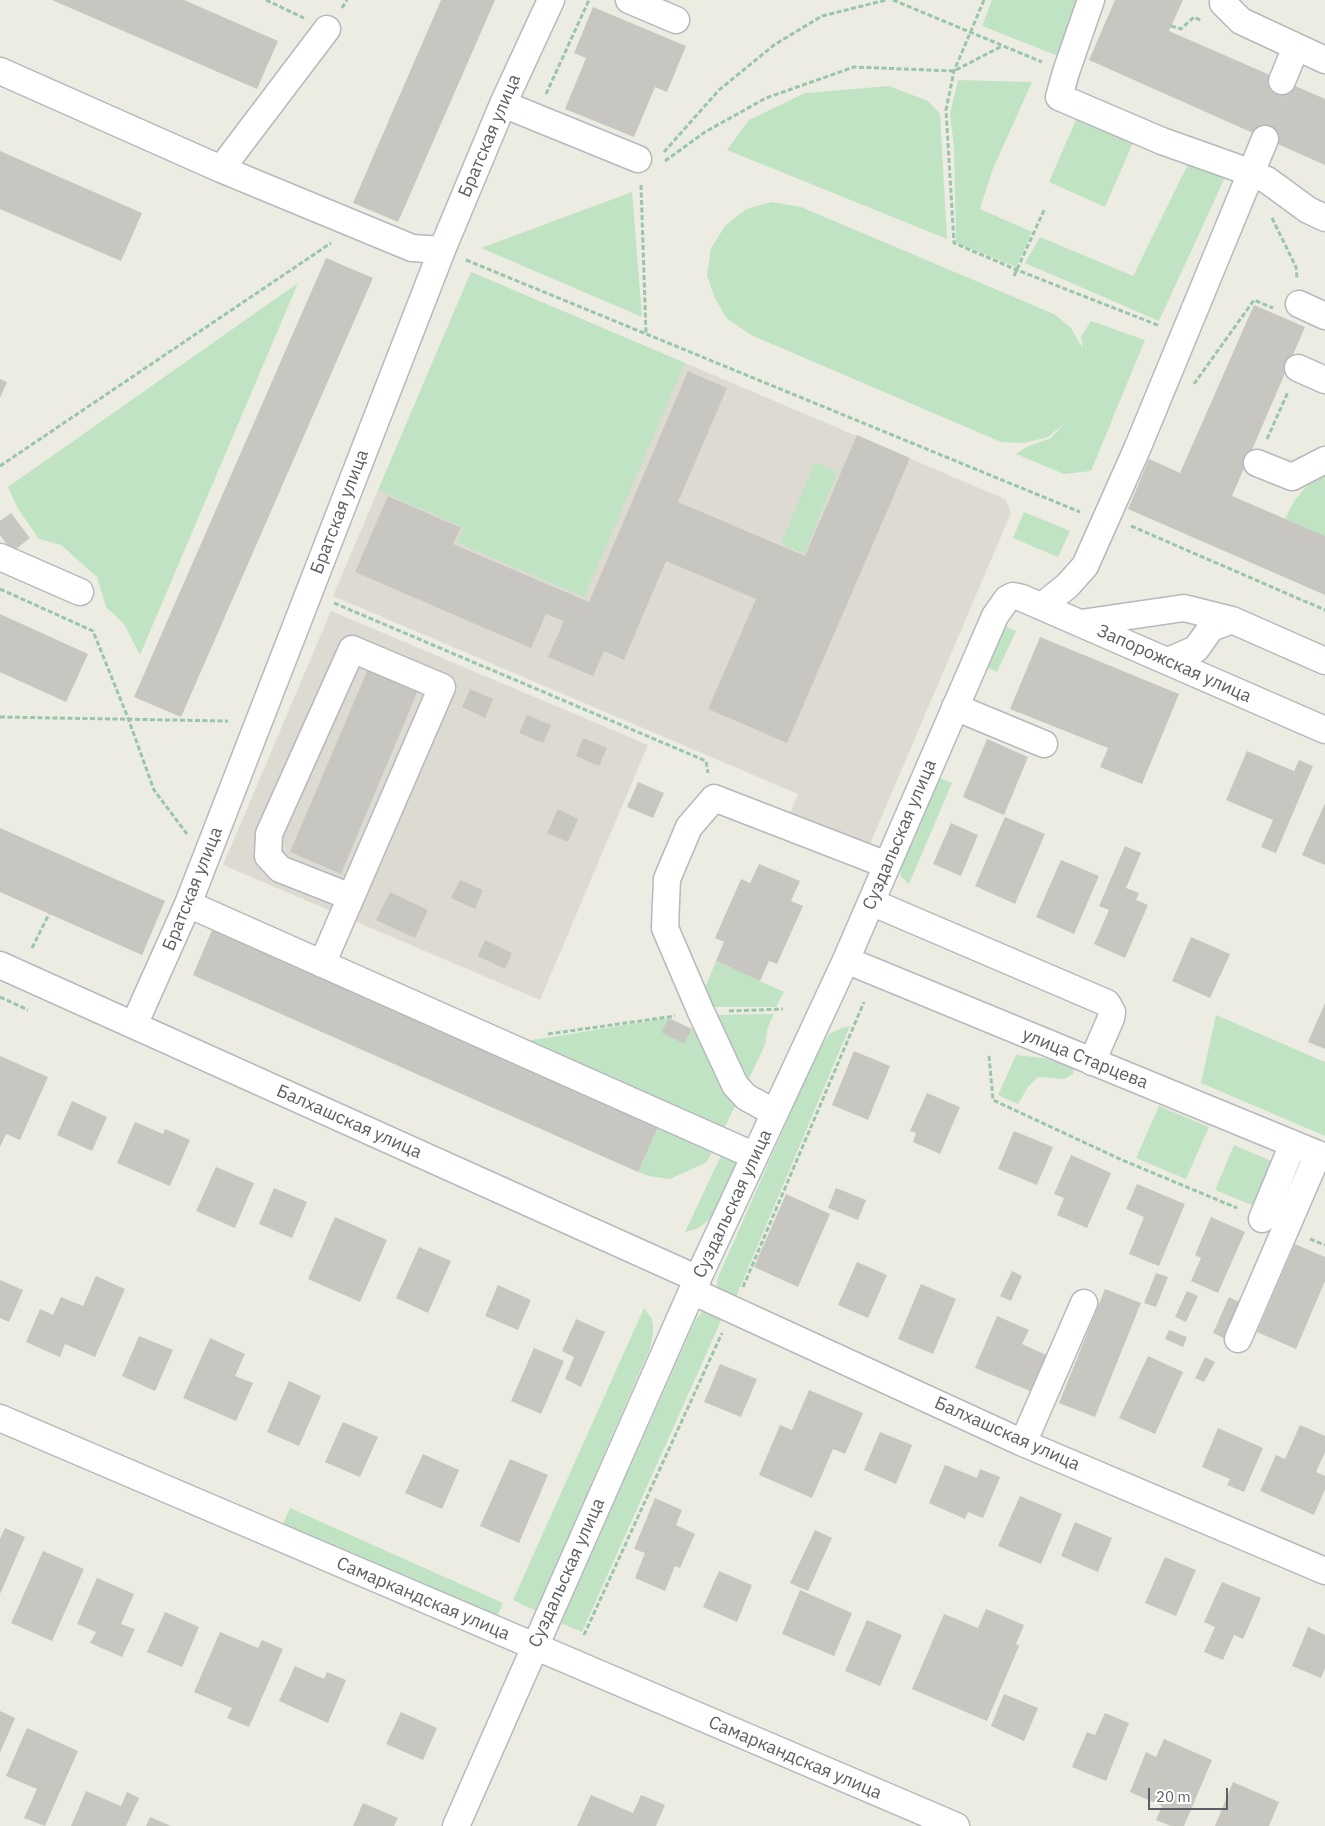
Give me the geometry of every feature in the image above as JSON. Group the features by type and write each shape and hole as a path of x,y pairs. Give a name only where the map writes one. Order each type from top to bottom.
{"street":[{"name":"Братская улица","path":"134,1026 188,904 442,250 503,104 551,0"},
{"path":"629,0 676,20"},
{"path":"1091,0 1059,98 1162,141 1259,177 1308,210 1325,218"},
{"path":"1223,0 1223,3 1241,21 1325,60"},
{"path":"221,169 327,28"},
{"path":"1282,80 1296,47"},
{"path":"0,71 221,169 412,248 442,250"},
{"path":"503,104 649,158"},
{"path":"1032,602 1067,586 1085,566 1259,177 1265,139"},
{"path":"1290,308 1325,316"},
{"path":"1298,368 1325,380"},
{"path":"1257,463 1292,477 1325,460"},
{"path":"2,555 80,592"},
{"name":"Суздальская улица","path":"456,1826 695,1285 846,960 999,608 1007,598 1013,596 1032,602"},
{"name":"Запорожская улица","path":"1032,602 1325,730"},
{"path":"1080,623 1184,608 1232,620 1325,661"},
{"path":"1168,661 1196,649 1211,628 1232,620"},
{"path":"322,964 442,687 352,649 269,834 268,856 280,869 351,897"},
{"path":"956,707 1044,744"},
{"path":"775,1113 755,1103 740,1092 730,1076 665,928 667,879 689,827 714,798 887,865"},
{"path":"871,902 1107,1003 1112,1012 1111,1018 1092,1062"},
{"path":"188,904 755,1156"},
{"name":"улица Старцева","path":"846,960 1321,1156"},
{"name":"Балхашская улица","path":"0,965 695,1285 1023,1443 1325,1571"},
{"path":"1238,1339 1274,1224 1294,1144"},
{"path":"1274,1224 1321,1156"},
{"path":"1023,1443 1084,1304"},
{"name":"Самаркандская улица","path":"0,1418 956,1826"}],"path":[{"path":"266,0 327,28"},
{"path":"535,117 589,0"},
{"path":"646,334 649,158 719,90 774,45 822,16 886,0"},
{"path":"893,0 1066,72"},
{"path":"984,0 954,70 946,110 954,243 1016,270 1165,328"},
{"path":"665,161 705,132 766,98 854,67 954,70 1002,46"},
{"path":"1190,390 1254,300 1290,308 1296,267 1263,200 1259,177"},
{"path":"1014,276 1045,208"},
{"path":"0,466 356,225"},
{"path":"442,250 1085,514"},
{"path":"1257,463 1298,368"},
{"path":"1129,525 1325,610"},
{"path":"0,589 93,630 154,790 189,837"},
{"path":"328,601 706,762 714,798"},
{"path":"0,716 228,721"},
{"path":"32,948 49,914"},
{"path":"545,1035 701,1012 783,1008"},
{"path":"989,1056 993,1100 1122,1160 1325,1245"}],"shaded area":[{"path":"471,272 1005,499 1011,513 867,851 788,818 798,794 333,596"},
{"path":"331,611 648,745 540,1000 223,865"}],"green space":[{"path":"992,0 1082,0 1058,56 982,26"},
{"path":"958,80 1032,82 992,171 980,209 1032,232 1016,267 956,243 954,147 950,114"},
{"path":"889,86 928,101 940,114 947,239 727,150 749,120 805,93"},
{"path":"1079,113 1135,138 1105,207 1049,182"},
{"path":"1192,156 1228,171 1159,321 1025,263 1040,237 1133,276"},
{"path":"632,192 642,317 481,248"},
{"path":"772,202 801,207 1054,314 1071,328 1083,349 1081,337 1091,321 1145,340 1091,471 1064,474 1016,454 1026,447 1051,438 1065,423 1048,437 1024,443 1001,442 751,335 726,318 715,298 707,276 711,248 725,226 746,209"},
{"path":"471,272 685,363 584,597 457,543 464,528 378,490"},
{"path":"298,283 140,655 124,624 106,607 97,577 61,545 39,539 18,509 8,487"},
{"path":"815,462 838,472 804,554 781,544"},
{"path":"1325,472 1325,536 1285,519 1294,501 1305,488"},
{"path":"1024,512 1070,531 1058,557 1013,538"},
{"path":"1000,624 1016,631 997,672 981,665"},
{"path":"938,777 952,783 909,884 901,877 899,866"},
{"path":"716,961 784,992 776,1007 709,1007 703,993"},
{"path":"774,1014 768,1027 765,1045 745,1087 712,1015"},
{"path":"1216,1015 1325,1062 1325,1136 1201,1083"},
{"path":"669,1018 662,1032 684,1044 692,1029 695,1018 736,1104 721,1135 513,1043"},
{"path":"850,1026 733,1304 718,1289 719,1275 819,1049 829,1034"},
{"path":"1016,1055 1044,1058 1074,1068 1073,1074 1064,1079 1038,1077 1028,1087 1018,1104 998,1095"},
{"path":"1159,1106 1209,1127 1186,1179 1136,1158"},
{"path":"661,1121 716,1144 707,1162 670,1179 649,1176 638,1172"},
{"path":"1234,1145 1278,1164 1259,1208 1215,1190"},
{"path":"725,1147 743,1155 713,1216 699,1228 685,1232"},
{"path":"644,1308 652,1319 653,1334 650,1348 536,1611 513,1600"},
{"path":"707,1310 724,1314 582,1632 561,1623 696,1319 702,1312"},
{"path":"290,1508 503,1603 497,1617 282,1526"}],"building":[{"path":"52,0 184,0 278,41 257,89"},
{"path":"441,0 495,0 398,222 353,203"},
{"path":"1115,0 1183,0 1169,31 1325,99 1325,165 1089,60"},
{"path":"593,7 686,46 667,92 655,87 634,137 565,109 586,58 574,53"},
{"path":"0,151 142,213 121,261 0,209"},
{"path":"326,258 373,278 181,717 134,697"},
{"path":"1254,305 1305,327 1232,496 1325,536 1325,595 1128,509 1149,459 1180,473"},
{"path":"688,371 727,388 678,502 805,556 857,435 910,458 787,743 708,709 756,599 666,561 624,660 604,651 593,676 548,657 564,621 546,614 531,648 355,572 388,496 461,528 453,544 589,602"},
{"path":"0,379 7,382 0,398"},
{"path":"11,513 30,538 12,552 0,535 0,521"},
{"path":"0,614 88,654 66,702 0,672"},
{"path":"1040,637 1179,694 1142,784 1100,767 1108,748 1010,709"},
{"path":"371,662 421,683 341,874 290,852"},
{"path":"470,689 493,699 485,718 462,707"},
{"path":"527,715 551,725 543,743 519,733"},
{"path":"583,738 607,748 599,766 576,756"},
{"path":"987,739 1028,757 1004,815 963,797"},
{"path":"1247,751 1294,771 1299,760 1313,766 1276,853 1261,847 1273,820 1226,800"},
{"path":"638,782 664,793 653,818 627,807"},
{"path":"1325,803 1325,865 1302,855"},
{"path":"558,809 578,819 568,842 547,833"},
{"path":"1005,817 1045,834 1015,904 975,886"},
{"path":"951,823 978,835 961,876 933,864"},
{"path":"0,828 165,901 142,955 0,892"},
{"path":"1125,846 1141,853 1126,888 1139,893 1136,900 1148,905 1125,958 1094,944 1109,910 1099,906"},
{"path":"1061,860 1099,876 1074,934 1036,917"},
{"path":"759,864 800,881 791,901 803,906 777,964 769,961 760,981 716,961 724,942 715,938 741,879 750,883"},
{"path":"460,880 483,890 475,909 451,898"},
{"path":"390,892 428,910 415,938 376,920"},
{"path":"215,923 661,1121 638,1172 193,975"},
{"path":"1191,937 1230,954 1210,998 1172,981"},
{"path":"485,940 512,953 505,969 478,956"},
{"path":"1325,1003 1325,1049 1308,1042"},
{"path":"669,1018 692,1029 684,1044 661,1032"},
{"path":"854,1051 890,1066 868,1120 832,1105"},
{"path":"0,1056 48,1077 20,1140 6,1134 0,1147"},
{"path":"927,1093 960,1107 940,1154 913,1142 916,1133 910,1131"},
{"path":"72,1101 107,1117 92,1151 57,1135"},
{"path":"135,1122 163,1134 165,1129 190,1140 170,1186 117,1163"},
{"path":"1014,1131 1053,1147 1037,1185 998,1169"},
{"path":"1071,1155 1111,1173 1087,1228 1057,1215 1064,1198 1054,1194"},
{"path":"216,1167 254,1183 235,1228 196,1211"},
{"path":"1137,1184 1185,1204 1159,1266 1129,1254 1144,1217 1126,1209"},
{"path":"274,1188 307,1202 292,1238 259,1224"},
{"path":"836,1188 866,1200 858,1220 828,1208"},
{"path":"786,1194 830,1214 798,1287 754,1267"},
{"path":"335,1217 387,1240 360,1302 308,1279"},
{"path":"1211,1217 1245,1232 1218,1293 1191,1281 1201,1258 1195,1255"},
{"path":"1295,1244 1325,1257 1325,1281 1296,1349 1257,1332"},
{"path":"419,1247 451,1261 428,1313 396,1298"},
{"path":"857,1262 887,1275 868,1318 838,1305"},
{"path":"1012,1271 1022,1276 1011,1301 1000,1296"},
{"path":"1156,1273 1168,1277 1156,1307 1144,1303"},
{"path":"96,1276 125,1289 95,1357 65,1344 60,1357 26,1342 40,1309 53,1315 61,1297 83,1306"},
{"path":"0,1280 23,1290 9,1322 0,1318"},
{"path":"921,1284 956,1299 933,1354 898,1339"},
{"path":"498,1285 531,1300 518,1330 485,1316"},
{"path":"1105,1289 1141,1303 1095,1417 1059,1403"},
{"path":"1187,1291 1198,1296 1186,1322 1175,1317"},
{"path":"1229,1297 1243,1304 1226,1339 1213,1333"},
{"path":"997,1316 1029,1330 1022,1344 1051,1357 1035,1393 975,1368"},
{"path":"576,1319 605,1332 581,1387 565,1379 574,1357 562,1351"},
{"path":"1169,1330 1187,1337 1183,1347 1165,1339"},
{"path":"139,1336 173,1350 155,1391 122,1376"},
{"path":"210,1338 245,1354 235,1376 253,1383 236,1421 183,1398"},
{"path":"534,1348 564,1361 541,1414 511,1401"},
{"path":"1148,1356 1183,1372 1155,1434 1119,1418"},
{"path":"1205,1357 1215,1362 1204,1382 1195,1378"},
{"path":"720,1364 757,1379 741,1417 704,1402"},
{"path":"289,1381 321,1396 299,1446 267,1432"},
{"path":"809,1390 863,1413 845,1454 833,1449 812,1498 759,1475 780,1425 792,1430"},
{"path":"343,1422 378,1437 360,1477 325,1462"},
{"path":"1300,1425 1325,1436 1325,1452 1316,1472 1325,1476 1325,1489 1314,1515 1260,1491 1276,1455 1285,1459"},
{"path":"1218,1428 1263,1448 1244,1492 1227,1485 1230,1479 1202,1467"},
{"path":"880,1432 912,1445 896,1484 864,1470"},
{"path":"423,1454 459,1470 442,1509 405,1493"},
{"path":"510,1459 548,1475 519,1543 480,1526"},
{"path":"945,1465 977,1478 980,1469 1000,1477 983,1518 968,1512 965,1519 929,1503"},
{"path":"1020,1496 1062,1514 1041,1564 998,1546"},
{"path":"655,1498 682,1510 676,1525 695,1534 680,1568 675,1566 665,1591 635,1578 645,1553 634,1549"},
{"path":"1075,1522 1112,1538 1098,1572 1061,1556"},
{"path":"5,1528 25,1537 0,1594 0,1539"},
{"path":"815,1530 832,1538 808,1591 790,1583"},
{"path":"43,1551 84,1569 52,1641 11,1623"},
{"path":"1165,1557 1196,1570 1176,1616 1145,1603"},
{"path":"719,1571 752,1585 737,1622 703,1607"},
{"path":"97,1578 134,1594 121,1624 135,1629 122,1657 90,1643 96,1632 77,1624"},
{"path":"1222,1582 1261,1598 1243,1639 1234,1635 1223,1660 1204,1652 1215,1627 1204,1622"},
{"path":"800,1590 852,1613 834,1656 782,1634"},
{"path":"986,1609 1024,1625 1016,1644 1019,1646 987,1721 912,1689 944,1614 978,1628"},
{"path":"165,1612 199,1627 182,1667 147,1652"},
{"path":"867,1620 902,1635 880,1686 845,1671"},
{"path":"1308,1627 1325,1635 1325,1668 1321,1678 1292,1666"},
{"path":"220,1632 258,1648 262,1640 283,1649 249,1727 227,1718 232,1708 194,1692"},
{"path":"295,1666 324,1679 327,1672 346,1680 328,1723 279,1701"},
{"path":"1004,1694 1038,1708 1024,1741 991,1726"},
{"path":"0,1711 15,1718 0,1753"},
{"path":"401,1712 437,1728 423,1760 386,1744"},
{"path":"1105,1713 1129,1723 1106,1781 1072,1767 1087,1732 1095,1735"},
{"path":"27,1728 78,1751 45,1826 24,1818 37,1789 6,1776"},
{"path":"1164,1739 1212,1760 1184,1826 1171,1826 1156,1820 1162,1806 1130,1792 1146,1752 1156,1757"},
{"path":"1233,1782 1279,1802 1269,1826 1215,1826"},
{"path":"86,1791 121,1806 127,1792 139,1798 126,1826 71,1826"},
{"path":"591,1795 633,1813 641,1795 665,1805 656,1826 577,1826"},
{"path":"363,1803 398,1818 394,1826 353,1826"},
{"path":"150,1817 171,1826 146,1826"}],"tunnel":[{"path":"1265,139 1282,81"}]}
